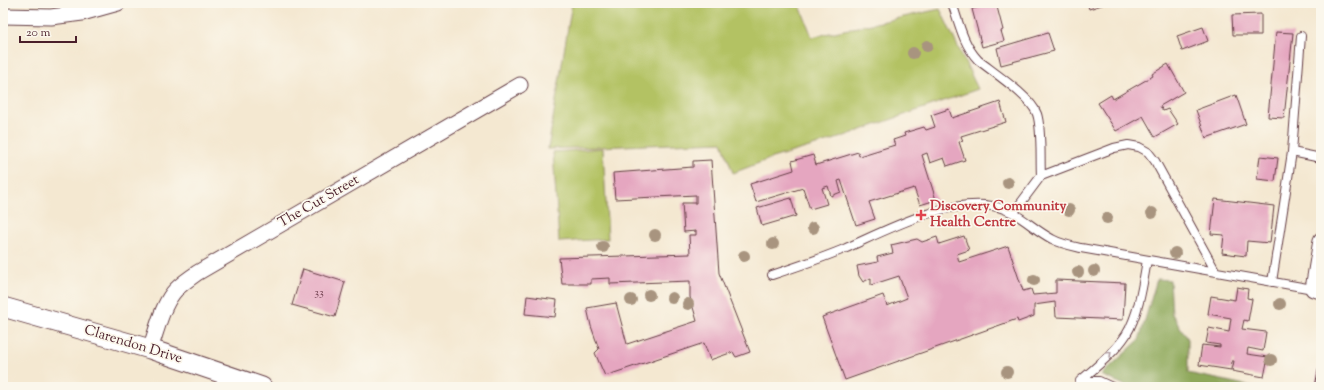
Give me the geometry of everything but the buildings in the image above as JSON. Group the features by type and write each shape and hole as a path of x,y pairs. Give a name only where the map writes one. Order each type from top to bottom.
{"street":[{"path":"3,16 51,17 82,13 118,3"},
{"name":"The Cut Street","path":"150,348 166,304 173,292 184,282 520,85"},
{"path":"1317,290 1321,240"},
{"name":"Clarendon Drive","path":"3,307 150,348 236,383 262,387"}],"lane":[{"path":"952,3 966,44 971,53 1028,101 1037,114 1041,176"},
{"path":"1272,282 1292,152 1301,36"},
{"path":"1014,212 1041,176 1114,148 1128,145 1139,147 1148,152 1155,161 1216,272"},
{"path":"1292,152 1321,158"},
{"path":"772,275 821,258 894,226 958,206 975,205 992,206 1014,212 1036,230 1054,240 1082,248 1317,290"},
{"path":"1112,387 1099,381 1080,381 1117,346 1127,334 1138,305 1147,260"}],"green space":[{"path":"572,3 799,3 812,37 940,9 978,89 833,140 772,158 733,173 722,142 548,149"},
{"path":"603,148 608,239 559,242 553,152"},
{"path":"1157,279 1170,280 1172,314 1188,339 1188,373 1255,387 1129,387 1101,375 1139,340"}],"place":[{"name":"Discovery Community Health Centre","path":"921,215"}]}
